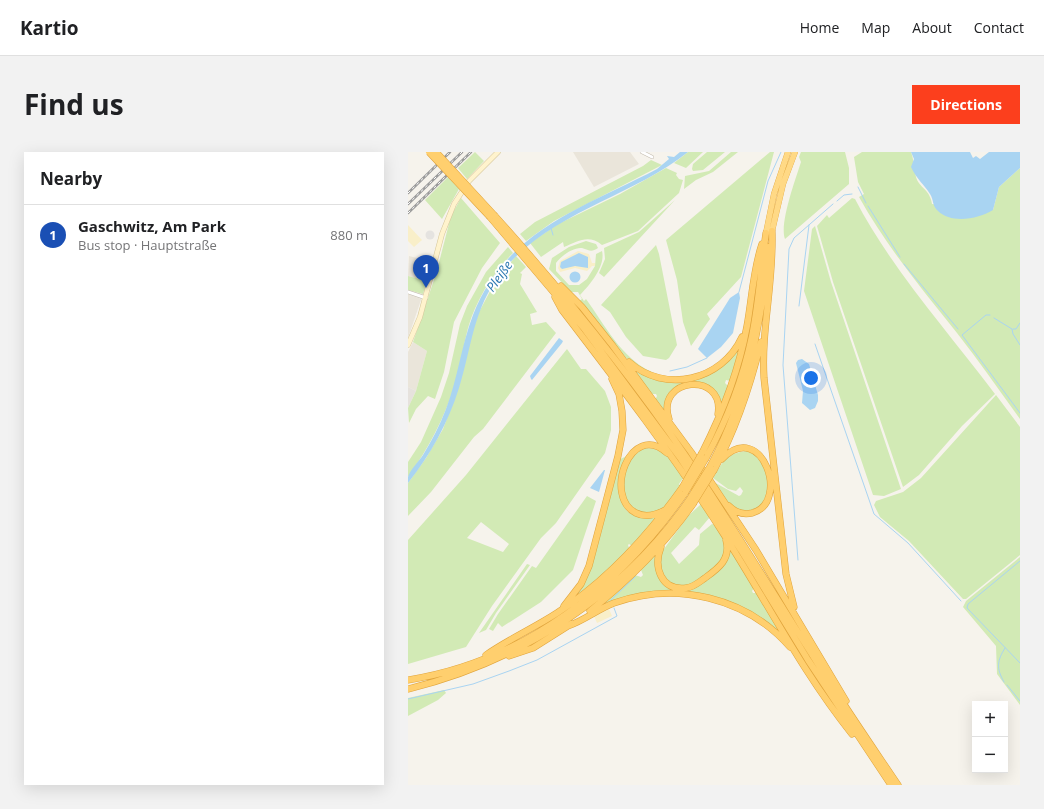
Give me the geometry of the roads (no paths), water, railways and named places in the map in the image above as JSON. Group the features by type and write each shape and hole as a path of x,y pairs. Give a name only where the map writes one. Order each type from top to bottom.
{"highway":[{"path":"429,152 539,269 546,273 575,299 615,349 674,429 756,550 839,687 850,713"},
{"path":"436,152 539,269 562,310 600,358 673,458 724,535 840,719 867,750"},
{"path":"408,680 474,662 529,637 561,618 590,597 620,571 644,546 683,490 729,408 747,358 756,313 774,194 788,152"},
{"path":"704,455 737,366 750,309 757,258 769,232 781,190 795,152"},
{"path":"769,232 773,266 763,356 764,378 786,574 791,601 808,637"},
{"path":"714,466 735,414 749,370 760,321 769,232"},
{"path":"546,273 616,361 686,456 742,541 850,713 898,785"},
{"path":"551,288 616,370 685,465 733,537 808,660 891,785"},
{"path":"615,349 634,367 649,375 672,380 695,378 716,368 734,352 743,336 750,309"},
{"path":"568,626 624,583 664,542 691,502 714,466 743,409 766,321"},
{"path":"558,612 577,590 589,566 621,443 623,424 620,400 612,379 600,358"},
{"path":"674,429 668,414 669,400 677,390 689,384 706,387 716,396 719,408 716,424"},
{"path":"668,508 653,516 637,514 625,504 621,488 626,460 638,448 656,446 673,458"},
{"path":"714,466 731,452 747,449 762,456 769,473 769,496 765,505 757,511 748,514 739,513 730,508 720,496"},
{"path":"474,662 558,612 594,587 620,563 647,534 683,490"},
{"path":"496,660 548,633 600,596 648,551 691,502"},
{"path":"664,542 657,558 659,572 669,584 685,588 697,584 723,564 727,551 724,535"},
{"path":"408,689 527,651 568,626 606,606 631,598 666,593 701,596 734,606 764,623 789,646 812,676"}],"main road":[{"path":"408,345 426,298 440,242 454,204 469,181 498,152"}],"street":[{"path":"642,152 652,157"},
{"path":"408,292 426,298"}],"water":[{"name":"Pleiße","path":"680,152 688,152 641,182 590,207 542,235 520,252 501,273 484,300 474,328 459,388 450,414 424,461 408,483 409,474 430,444 446,409 454,386 465,338 473,315 487,286 505,262 526,242 550,225 575,210 657,169 669,159 667,156 674,157"},
{"path":"911,152 970,152 973,158 976,156 980,159 989,152 1020,152 1020,168 999,187 993,210 973,218 950,218 936,209 930,194 911,167 914,159"},
{"path":"579,253 588,257 588,268 575,266 562,269 560,267 561,262"},
{"path":"575,271 579,273 581,277 579,281 575,283 571,281 569,277 571,273"},
{"path":"739,292 740,298 733,333 721,347 707,358 698,349 730,298"},
{"path":"559,338 563,341 562,343 532,380 530,376"},
{"path":"802,359 809,364 818,395 818,401 815,408 810,410 802,403 803,391 796,363 798,360"},
{"path":"604,470 599,492 590,488"}],"waterway":[{"path":"739,292 768,181 781,152"},
{"path":"858,187 866,203"},
{"path":"837,201 844,195 852,194"},
{"path":"798,560 783,365 789,249 794,238 833,204"},
{"path":"868,206 900,257"},
{"path":"799,306 809,225"},
{"path":"551,228 553,235"},
{"path":"904,264 958,329"},
{"path":"990,315 986,315 962,335 1020,413"},
{"path":"994,318 1012,329 1013,334 1020,345"},
{"path":"1013,329 1016,329 1020,323"},
{"path":"815,344 874,514 908,543 961,601"},
{"path":"670,371 687,367 707,358"},
{"path":"1020,561 968,604 967,608 1020,663"},
{"path":"611,600 635,577"},
{"path":"408,699 473,684 537,660 617,616 614,608"},
{"path":"1004,682 998,665 1005,648"},
{"path":"1007,685 1020,701"}],"railway":[{"path":"408,193 450,152"},
{"path":"408,204 462,152"},
{"path":"408,213 471,152"}],"place":[{"name":"Gaschwitz, Am Park","path":"426,288"}]}
